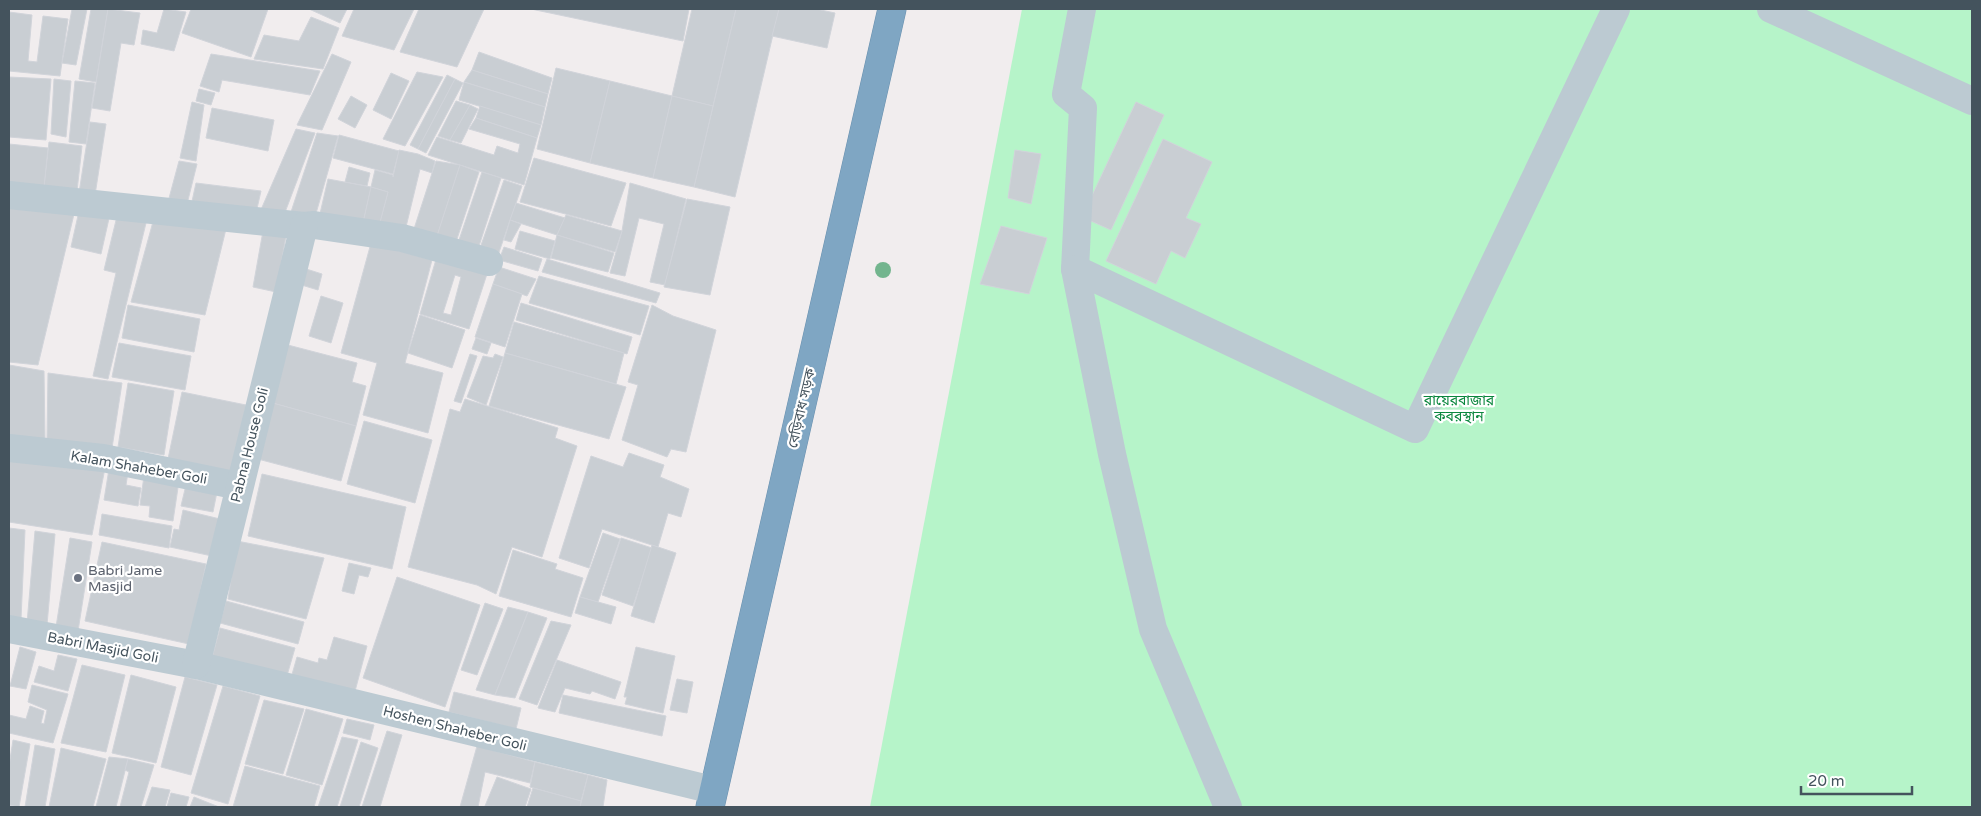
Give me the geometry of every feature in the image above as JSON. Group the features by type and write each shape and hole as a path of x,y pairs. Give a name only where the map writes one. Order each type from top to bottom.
{"highway":[{"name":"বেড়িবাধ সড়ক","path":"712,799 887,10"}],"street":[{"path":"1082,9 1066,94 1083,108 1075,268 1112,454 1153,630 1228,807"},
{"path":"1075,268 1415,429 1616,9"},
{"path":"1771,9 1972,102"},
{"path":"9,195 304,226 314,225 402,238 488,262"},
{"name":"Pabna House Goli","path":"196,665 304,226"},
{"name":"Kalam Shaheber Goli","path":"9,448 102,458 240,486"},
{"name":"Babri Masjid Goli","path":"9,629 196,665"},
{"name":"Hoshen Shaheber Goli","path":"196,665 712,799"}],"green space":[{"name":"রায়েরবাজার কবরস্থান","path":"1022,9 1972,9 1972,807 870,807"}],"building":[{"path":"72,9 87,9 76,65 62,63"},
{"path":"91,9 108,9 96,82 79,79"},
{"path":"108,9 140,13 134,45 121,43 110,111 92,108"},
{"path":"164,9 186,12 174,51 141,44 143,30 157,33"},
{"path":"191,9 268,9 251,57 182,33"},
{"path":"309,9 347,9 340,23"},
{"path":"354,9 414,9 394,50 342,36"},
{"path":"419,9 484,9 457,67 400,52"},
{"path":"531,9 689,9 683,41"},
{"path":"692,9 736,9 713,106 672,96"},
{"path":"736,9 779,9 735,197 694,187"},
{"path":"779,9 816,9 835,13 827,48 772,36"},
{"path":"9,12 32,15 28,61 37,62 43,16 68,19 60,76 9,71"},
{"path":"311,17 339,28 323,69 254,59 264,35 299,41"},
{"path":"479,52 552,78 548,94 472,70"},
{"path":"211,54 320,71 310,95 222,80 219,92 200,86"},
{"path":"332,54 351,62 322,130 297,125"},
{"path":"556,68 610,81 590,163 537,149"},
{"path":"472,70 548,94 545,107 464,82"},
{"path":"417,72 443,77 405,146 383,139"},
{"path":"391,73 409,81 391,119 373,110"},
{"path":"447,75 455,79 418,149 410,145"},
{"path":"9,77 51,79 46,140 9,137"},
{"path":"54,79 71,81 66,137 51,134"},
{"path":"455,79 463,83 426,153 418,149"},
{"path":"75,81 95,83 86,144 69,142"},
{"path":"610,81 672,96 653,178 590,163"},
{"path":"464,82 545,107 541,125 459,100"},
{"path":"199,89 215,93 211,105 196,101"},
{"path":"351,96 367,105 355,128 338,119"},
{"path":"672,96 713,106 694,187 653,178"},
{"path":"456,101 470,105 450,140 438,136"},
{"path":"192,102 204,105 196,161 180,158"},
{"path":"1136,102 1164,115 1111,230 1082,217"},
{"path":"470,105 478,109 461,143 450,140"},
{"path":"480,106 541,125 537,138 476,118"},
{"path":"212,108 274,120 268,151 206,138"},
{"path":"476,118 537,138 524,185 428,155 437,137 494,155 497,146 518,153 520,144 469,129"},
{"path":"90,122 106,124 95,195 79,193"},
{"path":"296,129 315,133 284,215 260,212"},
{"path":"317,133 338,136 315,217 290,215"},
{"path":"339,135 399,151 393,174 333,158"},
{"path":"1163,139 1212,162 1186,218 1201,224 1185,258 1171,251 1156,284 1106,261"},
{"path":"49,142 82,146 77,191 44,187"},
{"path":"9,144 48,148 44,187 9,183"},
{"path":"399,150 418,154 435,161 432,173 420,169 405,231 379,226 388,192 371,187 375,170 393,175 393,177"},
{"path":"1015,150 1041,154 1031,204 1008,198"},
{"path":"534,158 626,183 611,226 520,202"},
{"path":"179,161 197,164 187,204 168,202"},
{"path":"436,161 460,165 436,239 413,232"},
{"path":"460,165 479,172 455,245 436,239"},
{"path":"349,167 370,173 367,186 345,182"},
{"path":"482,172 501,178 477,252 457,246"},
{"path":"328,179 371,187 363,223 319,218"},
{"path":"504,180 522,186 497,258 479,251"},
{"path":"196,183 261,191 256,213 191,206"},
{"path":"630,183 686,199 665,285 650,282 664,224 639,218 625,276 610,273 622,231"},
{"path":"371,187 388,192 379,226 363,223"},
{"path":"687,199 730,207 710,295 664,287"},
{"path":"516,203 565,218 557,235 510,220"},
{"path":"9,208 75,210 38,365 9,362"},
{"path":"79,211 110,214 101,254 71,247"},
{"path":"118,212 147,219 108,379 93,376 116,273 104,270"},
{"path":"566,215 622,231 615,252 557,235"},
{"path":"154,218 226,229 205,315 131,302"},
{"path":"510,220 521,224 511,242 504,240"},
{"path":"1001,226 1047,238 1029,294 980,284"},
{"path":"263,231 286,236 276,292 253,287"},
{"path":"520,231 555,241 550,259 515,249"},
{"path":"557,235 614,253 608,272 551,258"},
{"path":"371,243 432,260 405,363 443,373 428,433 363,415 377,363 341,353"},
{"path":"504,247 542,259 538,271 499,260"},
{"path":"437,256 488,271 469,329 420,314","holes":["455,275 461,277 451,315 443,313"]},
{"path":"547,259 660,293 656,303 542,272"},
{"path":"300,267 322,274 318,290 295,283"},
{"path":"499,267 536,279 527,296 493,284"},
{"path":"539,276 649,306 640,335 529,303"},
{"path":"493,284 522,294 505,347 475,337"},
{"path":"321,296 343,303 331,343 309,336"},
{"path":"521,303 632,337 627,354 516,320"},
{"path":"128,305 200,319 194,352 122,338"},
{"path":"652,305 673,316 716,330 686,452 671,449 667,457 622,440 638,385 628,382"},
{"path":"420,315 465,330 452,368 408,353"},
{"path":"514,322 624,353 616,384 505,353"},
{"path":"476,338 491,343 487,354 472,349"},
{"path":"119,343 191,356 185,390 112,377"},
{"path":"284,344 357,363 352,382 366,386 356,426 269,402"},
{"path":"505,353 626,387 609,439 489,406"},
{"path":"470,354 477,356 461,403 454,401"},
{"path":"495,354 503,357 486,405 467,397 483,356 493,358"},
{"path":"9,365 44,371 45,442 9,439"},
{"path":"48,373 122,383 112,448 47,441"},
{"path":"128,383 174,391 164,455 118,447"},
{"path":"182,392 246,405 233,472 168,459"},
{"path":"465,399 558,428 555,438 577,446 542,557 512,547 496,594 477,585 408,567 450,409 460,412"},
{"path":"269,402 356,426 341,481 254,458"},
{"path":"364,421 432,440 415,503 347,484"},
{"path":"629,453 664,465 660,477 689,489 681,517 668,513 658,547 602,529 589,568 559,558 591,456 623,467"},
{"path":"9,458 105,468 92,535 9,522"},
{"path":"109,469 128,472 126,485 141,488 138,506 104,500"},
{"path":"262,474 406,507 392,569 248,536"},
{"path":"144,476 179,481 173,521 149,517 150,506 140,505"},
{"path":"186,485 217,492 213,512 181,506"},
{"path":"183,510 220,519 212,556 170,547 174,529 179,530"},
{"path":"102,514 172,526 169,548 99,535"},
{"path":"9,528 25,530 21,619 9,617"},
{"path":"35,531 55,534 47,625 27,623"},
{"path":"603,533 620,539 598,602 580,597"},
{"path":"70,538 92,542 78,631 56,627"},
{"path":"621,538 652,548 633,606 602,595"},
{"path":"237,541 324,558 306,619 228,599"},
{"path":"102,542 206,564 189,644 85,621"},
{"path":"652,545 676,553 654,623 631,616"},
{"path":"513,550 557,564 555,569 583,578 571,617 499,596"},
{"path":"349,563 371,568 368,577 359,575 354,594 342,591"},
{"path":"397,577 480,605 445,707 363,678"},
{"path":"580,597 616,607 611,624 575,613"},
{"path":"226,601 304,622 298,644 220,623"},
{"path":"485,603 503,609 477,675 461,670"},
{"path":"508,607 528,612 495,695 476,690"},
{"path":"528,612 547,618 515,698 495,695"},
{"path":"551,621 571,625 537,705 519,699"},
{"path":"220,628 295,648 286,679 212,658"},
{"path":"334,637 367,646 354,695 291,678 297,657 318,663 319,658 327,660"},
{"path":"20,647 36,652 26,689 10,686"},
{"path":"636,647 675,656 663,713 625,704 627,697 624,697"},
{"path":"58,655 77,659 68,691 34,682 39,666 54,671"},
{"path":"557,660 621,682 615,699 592,691 590,694 565,688 555,712 538,708"},
{"path":"82,665 125,675 106,752 61,743"},
{"path":"131,675 176,687 156,763 112,753"},
{"path":"185,677 217,685 191,775 161,767"},
{"path":"677,679 693,682 687,713 670,710"},
{"path":"32,685 68,694 53,743 9,733 9,715 26,719 30,706 44,711 41,723 44,724 47,710 28,702"},
{"path":"223,686 260,696 228,804 191,793"},
{"path":"454,692 521,708 516,729 449,712"},
{"path":"563,695 666,716 662,736 559,713"},
{"path":"264,700 304,709 283,774 245,764"},
{"path":"306,709 343,719 322,785 286,775"},
{"path":"347,719 374,725 370,740 343,733"},
{"path":"387,731 402,735 380,807 362,807"},
{"path":"342,737 358,740 337,807 318,807"},
{"path":"13,740 30,744 19,807 9,805 9,766"},
{"path":"361,742 378,748 359,807 340,807"},
{"path":"35,745 55,749 45,807 25,807"},
{"path":"477,746 535,762 530,783 485,772 478,807 460,807"},
{"path":"61,748 106,759 93,807 49,807"},
{"path":"109,757 128,759 116,807 96,807"},
{"path":"128,759 154,765 141,807 120,807 129,772 125,770"},
{"path":"535,762 588,775 581,801 530,787"},
{"path":"245,766 320,786 314,807 233,807"},
{"path":"588,775 607,780 603,807 580,807"},
{"path":"497,777 531,789 525,807 485,806"},
{"path":"152,787 170,790 165,807 145,807"},
{"path":"533,788 581,801 580,807 527,807"},
{"path":"171,793 189,797 186,807 167,807"},
{"path":"194,797 219,807 190,807"}],"place":[{"name":"Babri Jame Masjid","path":"78,578"}]}
